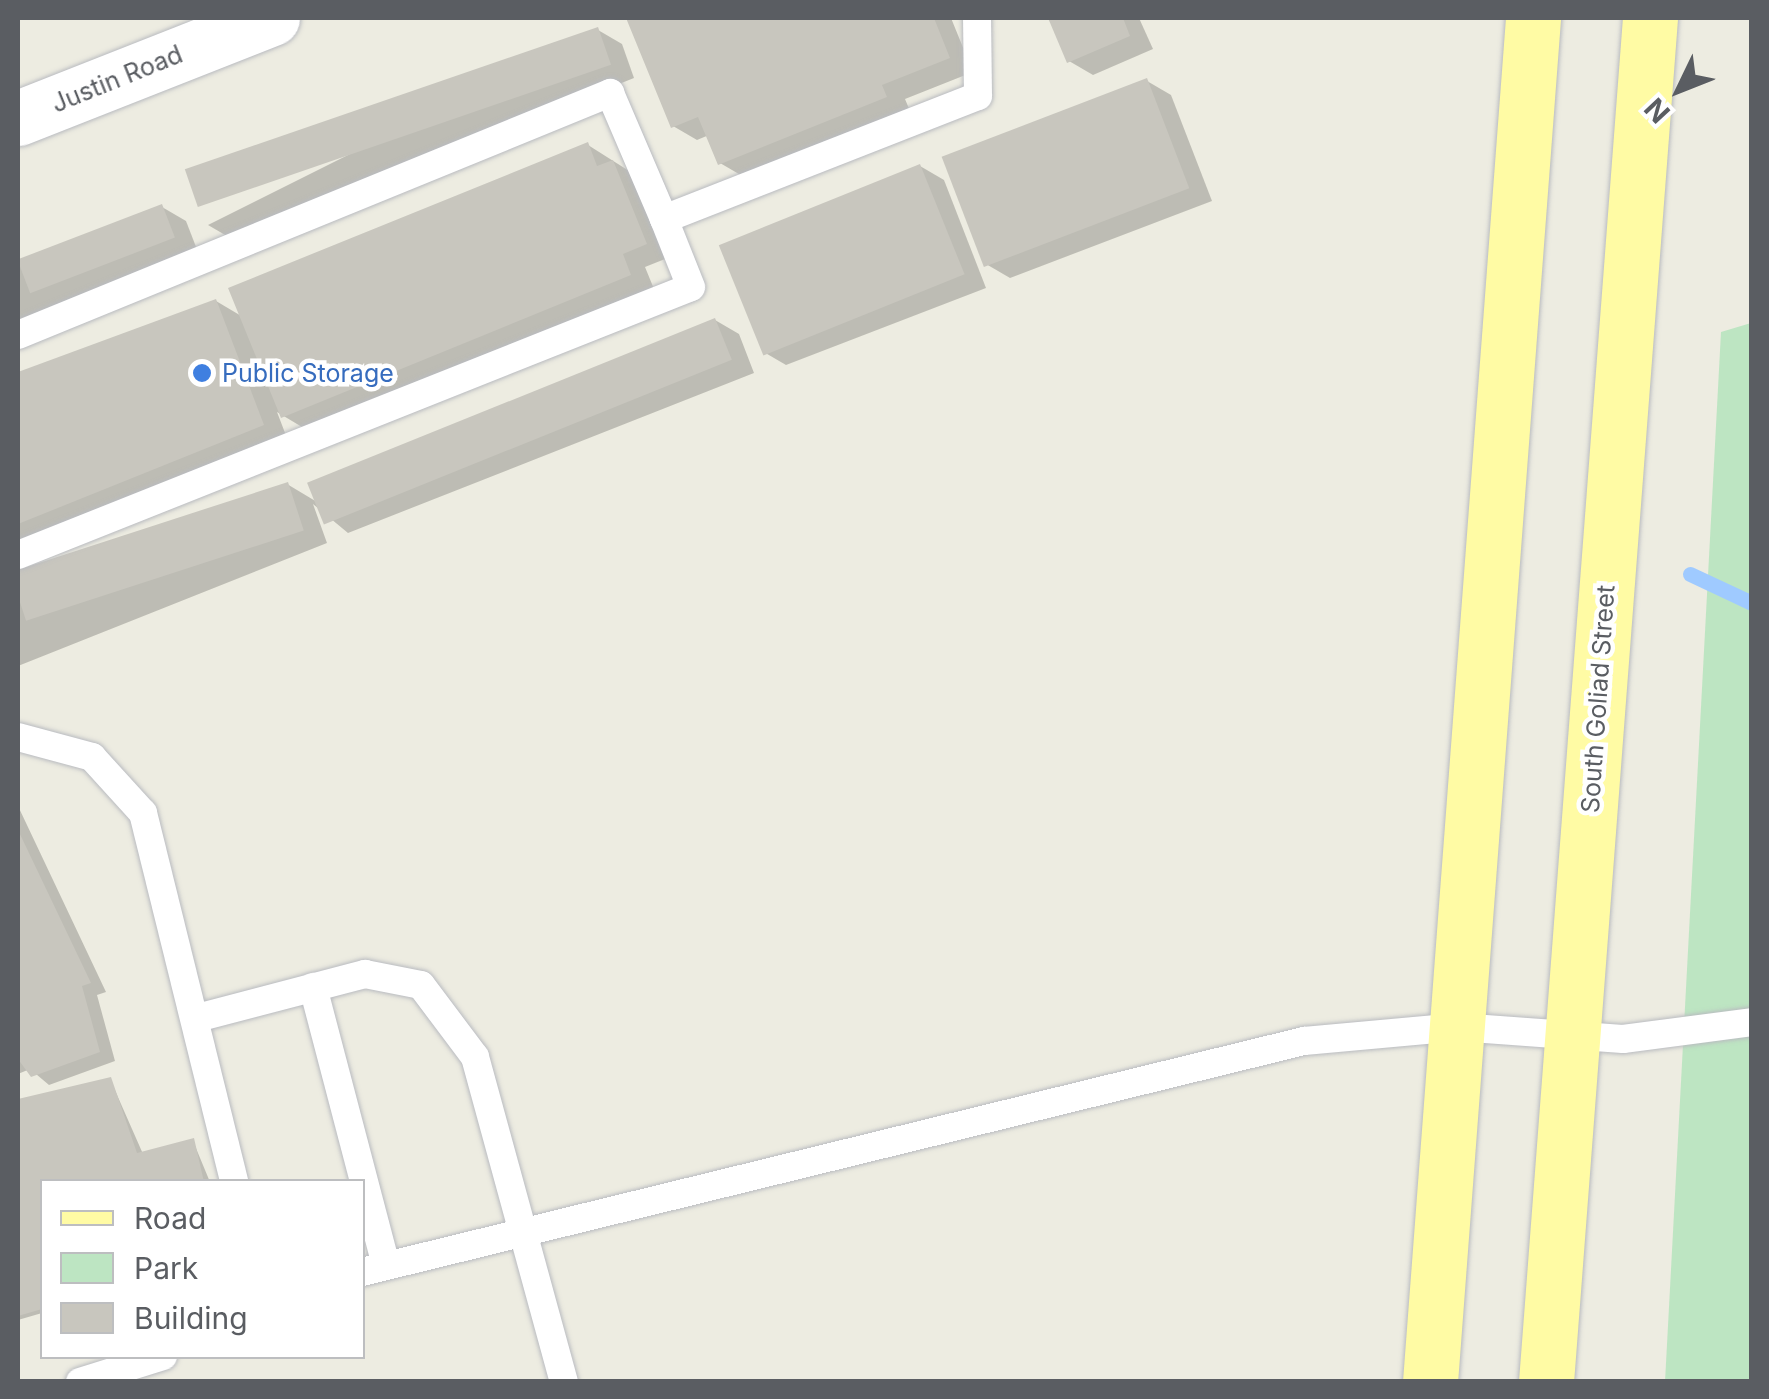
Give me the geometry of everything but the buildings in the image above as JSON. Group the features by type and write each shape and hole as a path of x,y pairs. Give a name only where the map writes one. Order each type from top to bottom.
{"main road":[{"path":"1430,1382 1533,18"},
{"name":"South Goliad Street","path":"1546,1382 1650,18"}],"street":[{"name":"Justin Road","path":"18,118 272,18"}],"lane":[{"path":"664,219 978,96 977,18"},
{"path":"18,335 610,93 691,287 18,556"},
{"path":"18,737 92,757 142,813 197,1018 233,1179"},
{"path":"197,1018 365,974 421,985 475,1058 564,1382"},
{"path":"312,987 354,1179"},
{"path":"365,1228 374,1269 1304,1041 1458,1027 1573,1036 1752,1022"},
{"path":"80,1382 153,1359"}],"green space":[{"path":"1751,323 1751,1381 1665,1382 1721,332"}],"waterway":[{"path":"1690,574 1752,603"}],"place":[{"name":"Public Storage","path":"202,373"}]}
